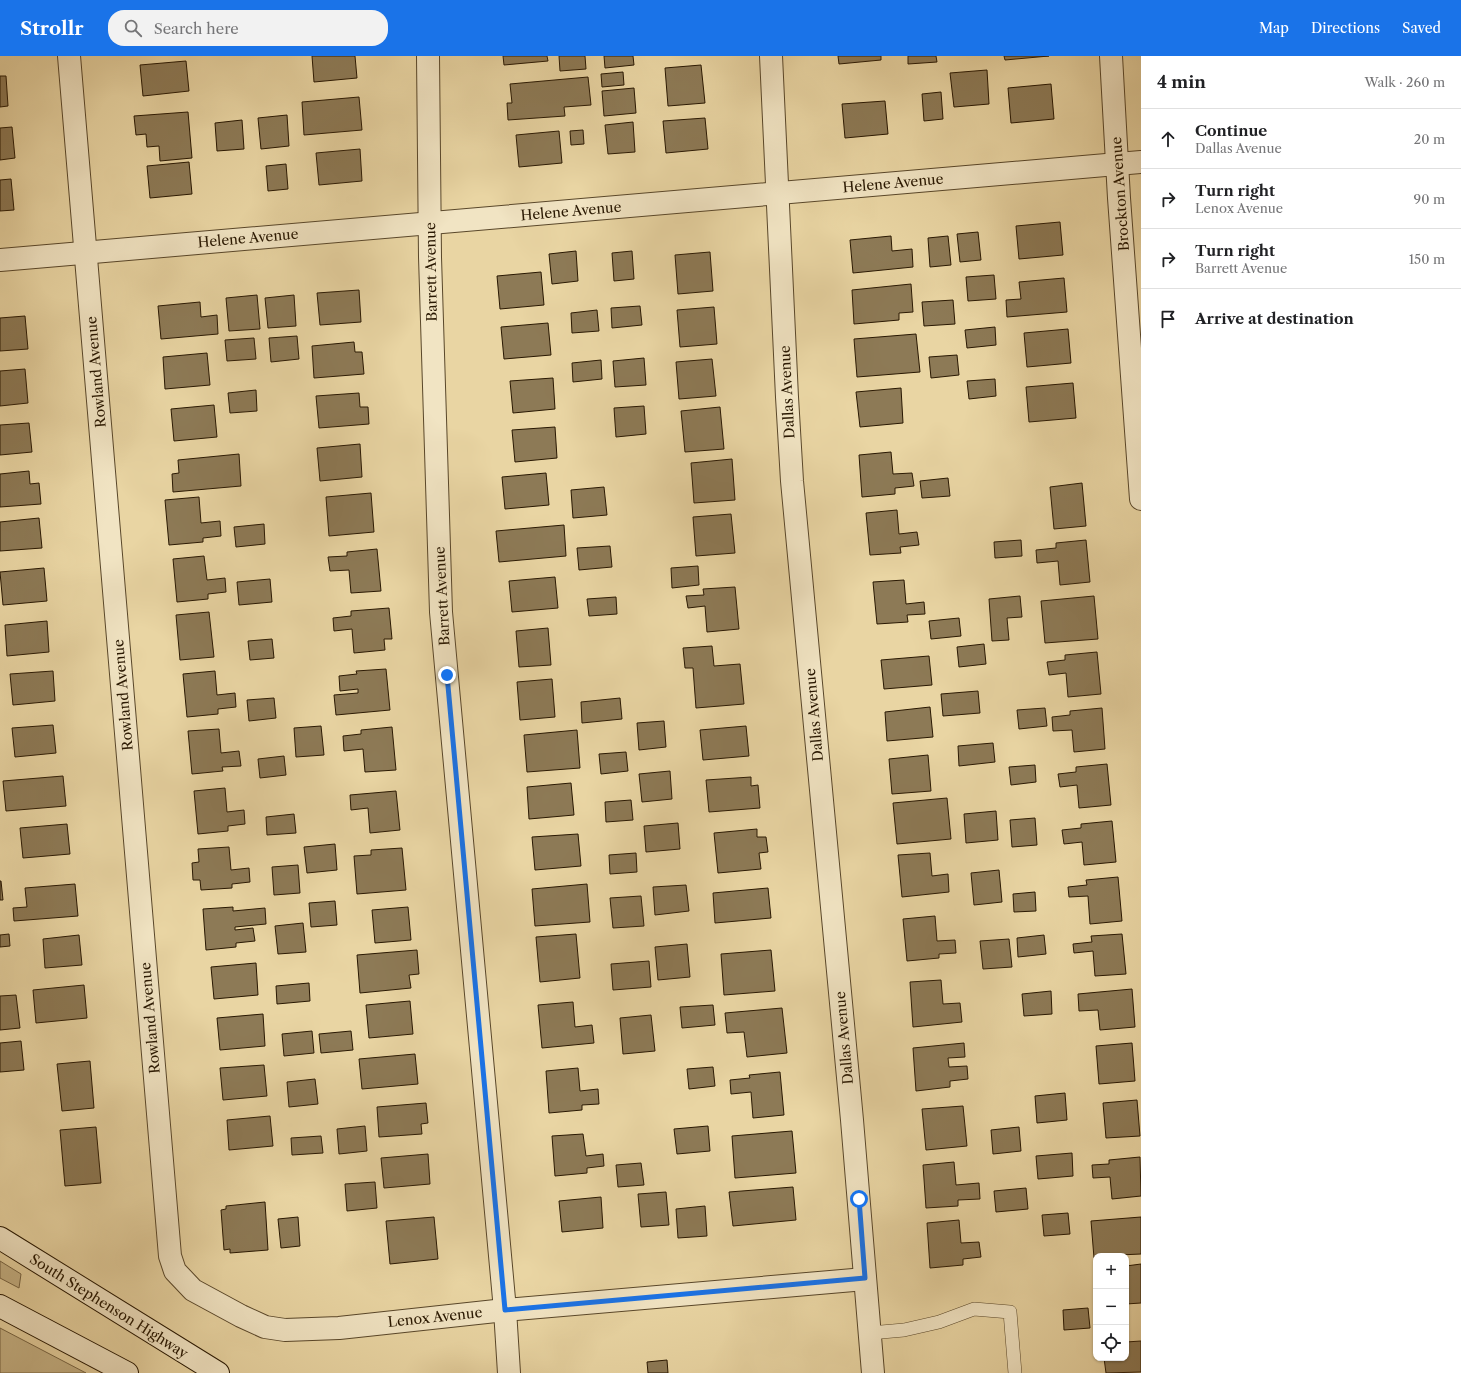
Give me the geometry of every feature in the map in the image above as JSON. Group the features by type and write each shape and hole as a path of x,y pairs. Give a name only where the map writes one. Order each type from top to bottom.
{"street":[{"name":"Rowland Avenue","path":"69,56 170,1256 175,1271 193,1290 225,1307"},
{"name":"Barrett Avenue","path":"428,56 430,223 441,612 505,1310 509,1373"},
{"name":"Dallas Avenue","path":"771,56 786,390 792,481 874,1373"},
{"name":"Brockton Avenue","path":"1111,56 1141,499"},
{"name":"Helene Avenue","path":"0,260 1141,162"},
{"name":"South Stephenson Highway","path":"0,1238 218,1373"},
{"name":"Lenox Avenue","path":"225,1307 266,1327 285,1330 339,1328 505,1310 865,1278"},
{"path":"0,1306 127,1373"}],"lane":[{"path":"870,1332 904,1330 939,1322 974,1309 1010,1312 1015,1373"}],"shaded area":[{"path":"0,1261 21,1274 19,1288 0,1278"},
{"path":"0,1328 86,1373 0,1373"}],"building":[{"path":"312,56 355,56 357,78 314,82"},
{"path":"503,56 547,56 548,61 504,65"},
{"path":"559,56 585,56 586,69 560,71"},
{"path":"604,56 633,56 634,65 605,68"},
{"path":"838,56 881,56 881,60 839,64"},
{"path":"908,56 936,56 937,62 908,64"},
{"path":"1004,56 1049,56 1005,60"},
{"path":"186,61 189,91 143,96 140,65"},
{"path":"701,65 705,103 668,106 665,68"},
{"path":"987,70 989,104 954,107 950,73"},
{"path":"623,72 624,85 602,87 601,74"},
{"path":"0,76 6,76 8,106 0,107"},
{"path":"588,77 591,105 564,107 565,116 508,120 507,103 512,103 510,84"},
{"path":"1051,84 1054,119 1011,123 1008,88"},
{"path":"634,88 636,113 604,116 602,91"},
{"path":"941,92 943,119 924,121 922,94"},
{"path":"359,97 362,130 304,135 302,102"},
{"path":"885,101 888,134 845,138 842,104"},
{"path":"188,112 192,158 160,161 159,146 147,147 146,134 136,135 134,116"},
{"path":"287,115 289,146 261,149 258,118"},
{"path":"705,118 708,149 666,153 663,121"},
{"path":"242,120 244,149 217,151 215,123"},
{"path":"633,122 635,152 608,154 605,125"},
{"path":"12,127 15,158 0,160 0,128"},
{"path":"583,130 584,144 571,145 570,131"},
{"path":"559,131 562,163 519,167 516,135"},
{"path":"360,149 362,181 319,185 316,153"},
{"path":"189,162 192,194 150,198 147,166"},
{"path":"286,164 288,189 268,191 266,166"},
{"path":"11,179 14,210 0,211 0,180"},
{"path":"1060,222 1063,255 1019,259 1016,226"},
{"path":"978,232 981,260 960,262 957,234"},
{"path":"891,236 892,251 912,249 913,267 853,273 850,240"},
{"path":"948,236 951,265 930,267 928,238"},
{"path":"576,251 578,281 552,284 549,254"},
{"path":"632,251 634,279 614,281 612,253"},
{"path":"710,252 713,291 678,294 675,255"},
{"path":"541,272 544,305 500,309 497,276"},
{"path":"994,275 996,299 968,301 966,277"},
{"path":"1064,278 1067,312 1007,317 1006,300 1021,299 1019,282"},
{"path":"911,284 913,312 899,313 899,320 854,324 852,290"},
{"path":"359,290 361,322 320,325 317,293"},
{"path":"257,295 260,329 229,331 226,298"},
{"path":"294,295 296,326 268,328 265,298"},
{"path":"953,300 955,324 924,326 922,302"},
{"path":"200,302 201,317 217,315 218,334 161,339 158,306"},
{"path":"640,306 642,325 612,328 611,308"},
{"path":"714,307 717,344 680,347 677,310"},
{"path":"597,310 599,331 572,333 571,313"},
{"path":"25,316 28,349 0,351 0,318"},
{"path":"548,323 551,355 504,359 501,327"},
{"path":"995,327 996,345 967,348 965,330"},
{"path":"1068,329 1071,363 1027,367 1024,333"},
{"path":"916,334 920,372 857,377 854,339"},
{"path":"297,336 299,359 271,362 269,338"},
{"path":"254,338 256,359 227,361 225,340"},
{"path":"354,342 355,352 362,352 364,374 314,378 312,346"},
{"path":"207,353 210,385 165,389 163,357"},
{"path":"957,355 959,375 931,378 929,357"},
{"path":"644,358 646,385 615,387 613,361"},
{"path":"712,359 716,396 679,399 676,362"},
{"path":"601,360 602,379 573,382 572,363"},
{"path":"25,369 28,403 0,406 0,371"},
{"path":"553,378 555,409 513,413 510,381"},
{"path":"995,379 996,396 969,399 967,381"},
{"path":"1073,383 1076,418 1029,422 1026,387"},
{"path":"901,388 903,423 860,427 856,392"},
{"path":"256,390 257,411 230,413 228,393"},
{"path":"359,393 360,407 368,407 369,424 319,428 316,396"},
{"path":"214,405 217,437 174,441 171,409"},
{"path":"644,406 646,434 616,437 614,408"},
{"path":"720,407 724,449 685,452 681,411"},
{"path":"29,423 32,452 0,455 0,425"},
{"path":"555,427 557,458 515,462 512,430"},
{"path":"360,444 362,477 320,481 317,448"},
{"path":"891,452 893,474 912,473 914,486 895,488 895,494 862,497 859,455"},
{"path":"239,454 241,486 173,492 172,474 179,473 178,460"},
{"path":"732,459 735,500 694,503 691,463"},
{"path":"29,471 30,484 39,483 41,504 0,507 0,474"},
{"path":"546,473 549,505 505,509 502,477"},
{"path":"948,478 950,496 922,498 920,481"},
{"path":"1082,483 1086,526 1054,529 1050,487"},
{"path":"604,487 607,515 573,518 571,490"},
{"path":"371,493 374,532 329,536 326,497"},
{"path":"199,497 201,523 220,521 221,536 203,538 203,542 169,545 165,500"},
{"path":"897,510 899,534 917,532 919,545 900,547 901,553 870,555 866,513"},
{"path":"731,514 735,553 696,556 693,517"},
{"path":"39,518 42,548 0,551 0,522"},
{"path":"264,524 265,544 236,547 234,527"},
{"path":"564,525 566,556 499,562 496,531"},
{"path":"1021,540 1022,556 995,558 994,542"},
{"path":"1086,540 1090,582 1060,585 1058,561 1037,563 1036,550 1056,548 1056,543"},
{"path":"610,546 612,567 579,570 577,548"},
{"path":"377,549 381,591 351,593 349,570 330,571 328,557 347,556 347,552"},
{"path":"204,556 207,580 225,578 226,592 208,594 208,599 177,602 173,559"},
{"path":"698,566 699,585 672,588 671,568"},
{"path":"44,568 47,601 3,605 0,572"},
{"path":"555,577 558,608 512,612 509,581"},
{"path":"270,579 272,602 239,605 237,582"},
{"path":"904,580 906,604 924,602 925,614 907,615 908,622 877,624 873,582"},
{"path":"735,587 739,629 707,632 705,606 688,608 686,596 704,595 703,589"},
{"path":"1020,596 1022,617 1007,618 1009,640 992,641 989,599"},
{"path":"1094,596 1098,639 1045,643 1041,601"},
{"path":"616,597 617,614 589,616 587,599"},
{"path":"389,608 392,639 384,639 385,650 354,653 352,629 334,631 333,618 351,616 351,611"},
{"path":"209,612 214,657 180,660 176,615"},
{"path":"959,618 961,636 931,639 929,621"},
{"path":"47,621 49,652 7,656 5,625"},
{"path":"548,628 551,665 519,667 516,631"},
{"path":"272,639 274,658 250,660 248,641"},
{"path":"984,644 986,664 959,667 957,647"},
{"path":"712,646 714,666 740,664 744,704 696,708 693,668 685,668 683,648"},
{"path":"1097,652 1101,694 1068,697 1066,673 1049,675 1047,662 1065,660 1065,655"},
{"path":"929,656 932,685 884,689 881,660"},
{"path":"386,669 390,710 336,715 334,695 358,693 358,689 340,691 339,676 357,674 356,671"},
{"path":"53,671 55,701 13,705 10,674"},
{"path":"215,671 217,695 235,693 236,707 218,709 218,714 187,717 183,674"},
{"path":"552,679 555,717 520,720 517,682"},
{"path":"978,691 980,713 943,716 941,694"},
{"path":"274,698 276,718 249,721 247,700"},
{"path":"620,698 622,719 582,723 581,702"},
{"path":"930,707 933,737 887,741 885,712"},
{"path":"1045,708 1047,726 1019,729 1017,710"},
{"path":"1102,708 1105,749 1074,752 1072,730 1053,731 1052,717 1070,715 1070,711"},
{"path":"664,721 666,747 639,750 637,723"},
{"path":"53,725 56,753 15,757 12,728"},
{"path":"321,726 324,755 296,757 294,728"},
{"path":"746,726 749,756 703,760 700,730"},
{"path":"392,727 396,770 365,772 363,749 344,751 343,736 361,734 361,730"},
{"path":"219,729 221,753 239,751 241,766 222,767 223,771 192,774 188,731"},
{"path":"577,730 580,768 527,772 524,735"},
{"path":"993,743 995,762 959,766 958,746"},
{"path":"626,752 628,771 601,774 599,754"},
{"path":"928,755 931,791 892,794 889,759"},
{"path":"284,756 286,775 260,778 258,759"},
{"path":"1107,764 1111,805 1079,808 1077,785 1060,787 1058,774 1076,772 1076,767"},
{"path":"1035,765 1036,782 1011,785 1009,767"},
{"path":"670,771 672,799 642,802 639,774"},
{"path":"63,776 66,806 6,811 3,781"},
{"path":"751,777 751,786 758,785 760,808 709,812 706,780"},
{"path":"571,783 574,815 529,819 527,787"},
{"path":"225,788 227,812 244,810 245,824 228,826 228,831 198,834 194,791"},
{"path":"396,791 400,830 370,833 368,808 351,810 350,795"},
{"path":"947,798 951,839 897,844 893,803"},
{"path":"631,800 633,820 606,822 605,802"},
{"path":"996,811 998,840 966,843 964,814"},
{"path":"294,814 296,833 267,835 266,817"},
{"path":"1035,818 1037,845 1012,847 1010,820"},
{"path":"1112,821 1116,862 1084,865 1082,842 1064,844 1062,830 1081,828 1081,824"},
{"path":"678,823 680,849 646,852 644,826"},
{"path":"67,824 70,854 23,858 20,828"},
{"path":"757,829 757,837 766,837 768,852 759,853 761,869 718,873 714,833"},
{"path":"578,834 581,866 535,870 532,837"},
{"path":"335,844 337,870 307,873 304,847"},
{"path":"229,847 231,870 249,868 250,882 232,884 232,888 201,890 200,880 193,880 192,863 199,862 198,849"},
{"path":"402,848 406,890 357,894 354,856 371,855 371,850"},
{"path":"636,853 637,872 610,874 609,855"},
{"path":"930,853 932,876 948,874 949,892 902,897 898,855"},
{"path":"298,865 300,893 274,895 272,867"},
{"path":"999,870 1002,902 974,905 971,873"},
{"path":"1118,877 1122,921 1090,924 1088,896 1069,897 1068,887 1087,885 1086,880"},
{"path":"1,881 3,900 0,900"},
{"path":"75,884 78,916 14,921 13,908 27,907 25,888"},
{"path":"587,884 590,922 535,926 532,889"},
{"path":"686,885 689,911 655,915 653,887"},
{"path":"768,888 771,918 715,923 713,893"},
{"path":"1035,892 1036,911 1014,912 1013,894"},
{"path":"641,896 644,926 613,928 610,898"},
{"path":"335,901 337,925 311,927 309,903"},
{"path":"233,907 233,911 265,908 266,924 235,927 235,930 253,928 255,941 236,943 236,947 206,950 203,909"},
{"path":"408,907 411,940 375,943 372,910"},
{"path":"935,916 937,941 955,940 956,953 939,954 939,958 907,961 903,919"},
{"path":"303,923 306,952 278,954 275,926"},
{"path":"9,934 10,946 0,947 0,935"},
{"path":"576,934 580,978 540,982 536,937"},
{"path":"1122,934 1126,974 1095,976 1093,951 1074,953 1073,944 1092,942 1091,936"},
{"path":"79,935 82,965 45,968 43,939"},
{"path":"1044,935 1046,954 1018,957 1017,938"},
{"path":"1009,939 1012,967 983,969 980,941"},
{"path":"687,944 690,977 658,980 655,947"},
{"path":"417,950 419,974 409,975 411,988 360,993 357,955"},
{"path":"771,950 775,991 724,995 721,954"},
{"path":"649,961 651,987 613,990 611,964"},
{"path":"256,963 258,995 214,999 211,967"},
{"path":"941,980 943,1004 960,1003 962,1022 913,1027 910,982"},
{"path":"309,983 310,1001 277,1004 276,986"},
{"path":"84,985 87,1018 36,1023 33,990"},
{"path":"1132,989 1135,1027 1100,1030 1098,1010 1079,1011 1078,994"},
{"path":"1051,991 1052,1014 1024,1016 1022,994"},
{"path":"16,995 20,1028 0,1030 0,996"},
{"path":"410,1001 413,1034 369,1038 366,1005"},
{"path":"573,1002 575,1027 592,1025 594,1043 542,1048 538,1005"},
{"path":"713,1005 715,1025 682,1028 680,1007"},
{"path":"782,1008 787,1053 747,1057 744,1032 727,1033 725,1013"},
{"path":"263,1014 265,1046 220,1050 217,1018"},
{"path":"651,1015 655,1051 623,1054 620,1018"},
{"path":"312,1031 314,1053 284,1056 282,1034"},
{"path":"351,1031 353,1050 321,1053 319,1034"},
{"path":"21,1041 24,1070 0,1072 0,1043"},
{"path":"964,1043 965,1057 948,1058 949,1067 967,1066 968,1079 950,1081 950,1087 916,1091 913,1048"},
{"path":"1132,1043 1135,1081 1099,1084 1096,1046"},
{"path":"415,1054 418,1084 362,1089 359,1059"},
{"path":"90,1061 94,1108 62,1111 57,1064"},
{"path":"264,1065 267,1096 223,1100 220,1068"},
{"path":"713,1067 715,1086 689,1089 687,1069"},
{"path":"578,1068 580,1091 598,1089 599,1104 582,1105 582,1110 549,1113 546,1071"},
{"path":"780,1072 784,1115 753,1118 751,1092 731,1094 730,1080 750,1078 749,1075"},
{"path":"315,1079 318,1104 289,1107 287,1082"},
{"path":"1065,1093 1067,1120 1037,1123 1035,1096"},
{"path":"1137,1100 1140,1136 1106,1138 1103,1103"},
{"path":"426,1103 428,1123 421,1124 422,1134 379,1137 377,1107"},
{"path":"963,1106 967,1146 926,1150 922,1109"},
{"path":"270,1116 273,1146 229,1150 227,1120"},
{"path":"365,1126 367,1151 339,1154 337,1129"},
{"path":"708,1126 710,1151 677,1154 674,1129"},
{"path":"96,1127 101,1183 65,1186 60,1130"},
{"path":"1019,1127 1021,1151 993,1154 991,1130"},
{"path":"792,1131 796,1173 735,1178 732,1136"},
{"path":"583,1134 586,1156 603,1154 604,1166 587,1168 587,1173 555,1176 552,1136"},
{"path":"321,1136 323,1153 292,1155 291,1138"},
{"path":"1072,1153 1073,1176 1038,1179 1036,1156"},
{"path":"428,1154 430,1184 384,1188 381,1158"},
{"path":"1140,1157 1141,1196 1112,1199 1110,1177 1093,1178 1092,1165 1109,1164 1109,1160"},
{"path":"954,1162 956,1185 979,1183 980,1199 958,1200 958,1206 926,1208 923,1165"},
{"path":"641,1163 644,1185 618,1187 616,1165"},
{"path":"375,1182 377,1208 347,1211 345,1184"},
{"path":"793,1187 796,1220 733,1226 729,1192"},
{"path":"1026,1188 1028,1209 996,1212 994,1191"},
{"path":"666,1192 669,1225 641,1227 638,1194"},
{"path":"601,1197 603,1228 562,1232 559,1201"},
{"path":"265,1202 268,1250 230,1253 230,1249 224,1250 221,1210 226,1209 226,1206"},
{"path":"705,1206 707,1236 678,1238 676,1209"},
{"path":"1068,1213 1070,1234 1044,1236 1042,1215"},
{"path":"298,1217 300,1246 281,1248 278,1219"},
{"path":"434,1217 438,1259 390,1264 386,1221"},
{"path":"1141,1217 1141,1254 1094,1253 1091,1221"},
{"path":"959,1220 961,1243 979,1242 981,1257 963,1259 963,1265 930,1268 927,1223"},
{"path":"1141,1264 1141,1303 1129,1304 1129,1266"},
{"path":"1088,1308 1090,1328 1064,1330 1063,1310"},
{"path":"1141,1341 1141,1372 1106,1373 1104,1361 1129,1361 1129,1342"},
{"path":"667,1360 668,1373 648,1373 647,1362"}],"route":[{"path":"447,675 505,1310 865,1278 859,1199"}]}
